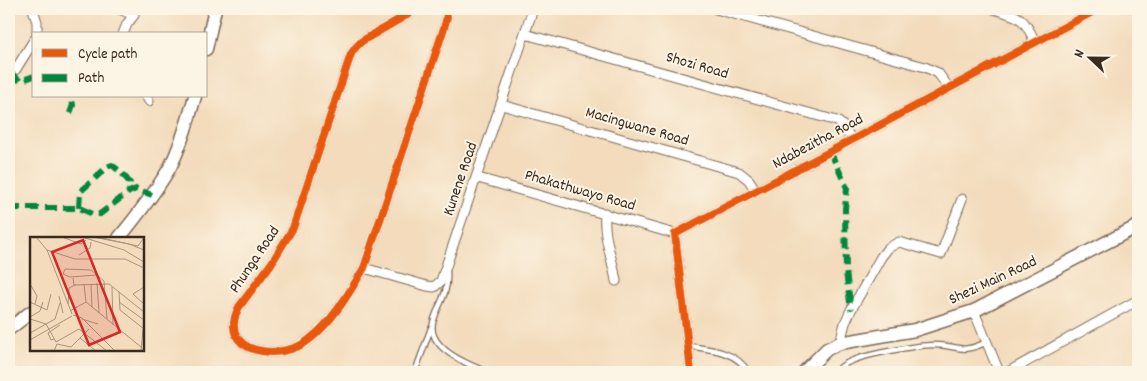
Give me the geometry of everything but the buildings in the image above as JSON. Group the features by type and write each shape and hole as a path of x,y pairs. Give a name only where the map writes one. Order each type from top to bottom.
{"street":[{"path":"32,9 37,22 37,32"},
{"path":"119,9 134,15 127,24 125,32"},
{"path":"208,40 215,9"},
{"name":"Phunga Road","path":"417,9 362,41 351,54 293,228 285,243 235,315 235,328 238,338 244,345 254,351 279,352 296,348 310,340 328,321 347,296 364,268 444,28 447,17 445,9"},
{"name":"Kunene Road","path":"364,268 434,286 442,281 533,9"},
{"path":"716,9 925,67 938,73 949,88"},
{"path":"994,9 1017,16 1023,20 1035,42"},
{"name":"Ndabezitha Road","path":"675,234 1098,9"},
{"name":"Shozi Road","path":"525,34 836,122 842,125 852,140"},
{"path":"9,75 16,69 32,43"},
{"path":"120,237 147,204 170,167 194,98"},
{"name":"Macingwane Road","path":"502,105 739,172 749,180 756,191"},
{"name":"Phakathwayo Road","path":"478,178 675,234"},
{"path":"840,342 851,310 888,248 899,242 941,254 962,199"},
{"path":"605,213 604,235 614,265 616,281"},
{"name":"Shezi Main Road","path":"804,372 827,348 840,342 915,330 974,311 1138,226"},
{"path":"675,234 692,372"},
{"path":"1008,372 1138,300"},
{"path":"974,311 999,372"},
{"path":"9,328 30,313"}],"lane":[{"path":"415,372 445,296 447,285 446,270"},
{"path":"433,325 436,338 451,356 487,372"},
{"path":"835,372 842,366 855,360 902,349 936,344 965,350 987,342"},
{"path":"688,346 727,354 742,363 748,372"}],"marked path":[{"path":"11,73 20,81 32,77"},
{"path":"70,113 73,105 71,98"},
{"path":"830,151 847,188 845,209 846,272 851,310"},
{"path":"79,208 80,192 107,167 112,165 130,183 129,192 136,189 152,195"},
{"path":"9,208 79,208 93,214 100,214 129,192"}],"cycle path":[{"path":"417,9 362,41 351,54 293,228 271,264 239,307 234,323 236,335 244,344 255,350 269,352 284,351 310,339 326,324 340,306 364,268 444,28 447,17 445,9"},
{"path":"691,372 675,234 1098,9"}]}
